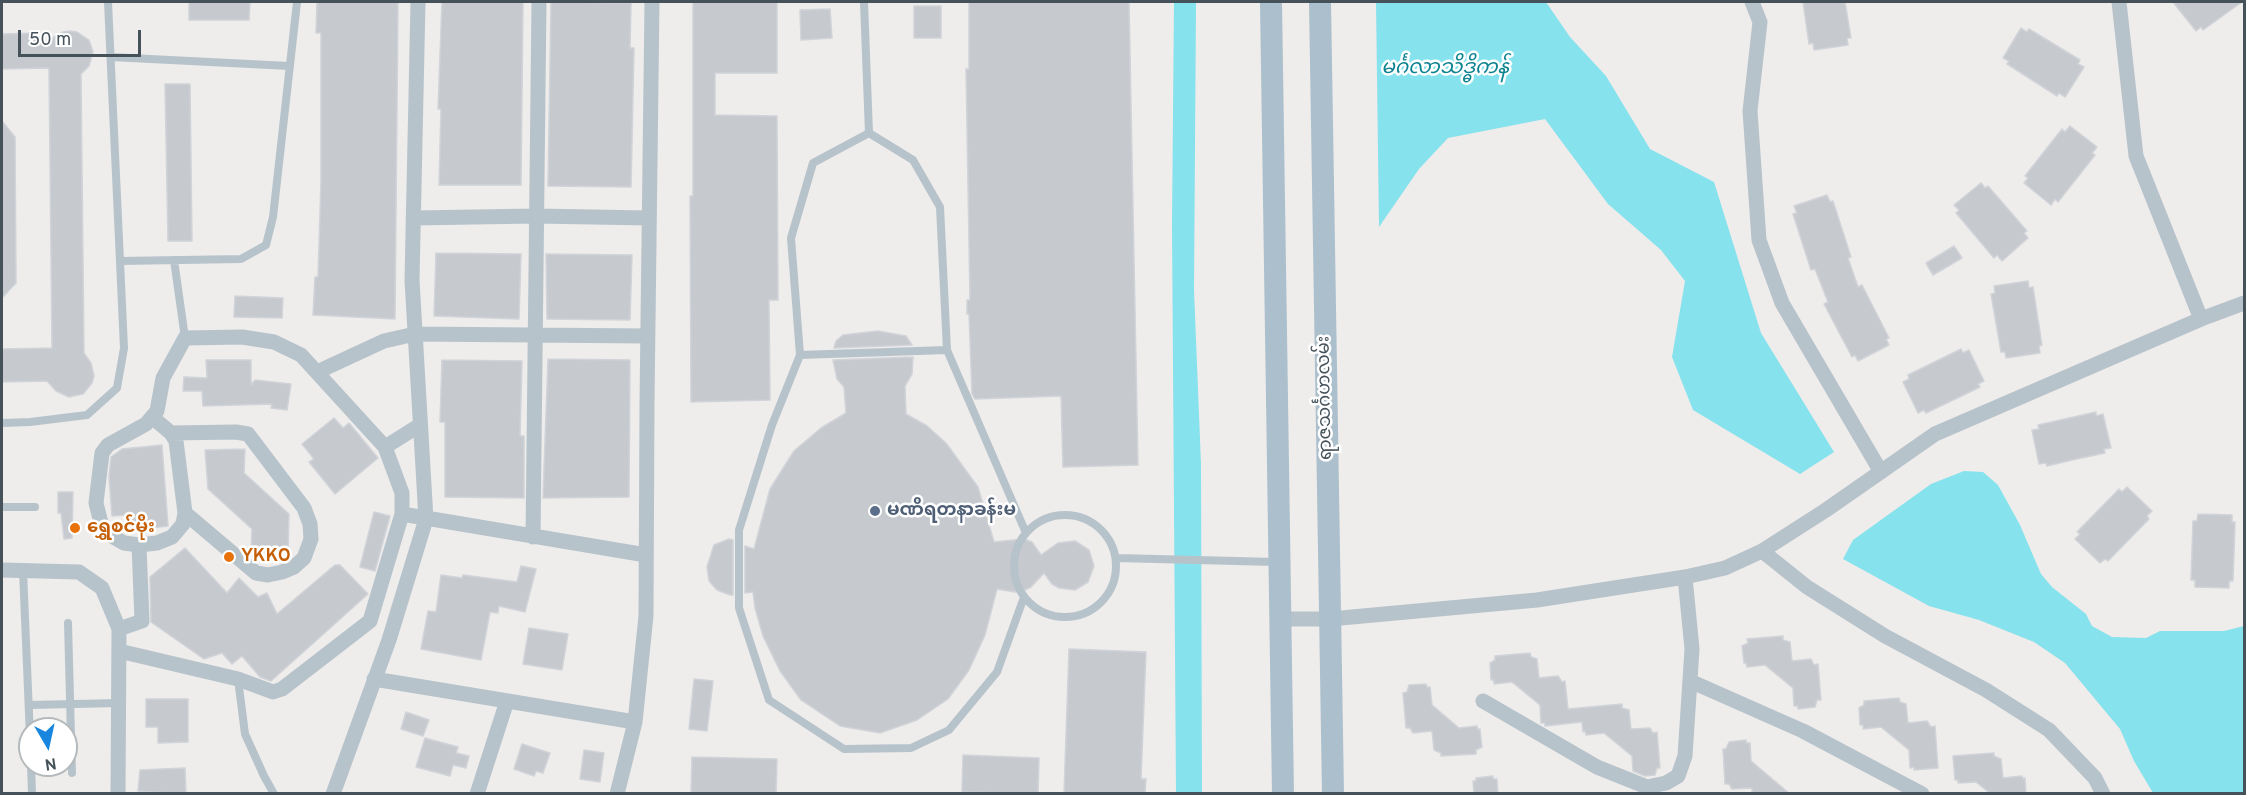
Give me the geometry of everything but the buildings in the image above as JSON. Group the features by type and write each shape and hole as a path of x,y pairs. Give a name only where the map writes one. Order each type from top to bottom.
{"main road":[{"path":"1271,2 1283,794"},
{"name":"ရာဇသင်္ဂဟလမ်း","path":"1320,2 1333,794"}],"street":[{"path":"333,794 393,625 426,519 412,280 418,2"},
{"path":"533,537 539,2"},
{"path":"617,794 635,722 646,616 652,2"},
{"path":"1752,2 1760,22 1750,111 1759,240 1782,303 1881,472"},
{"path":"2119,2 2136,156 2201,319"},
{"path":"413,218 536,216 649,218"},
{"path":"1281,619 1329,619 1538,600 1685,577 1725,567 1762,551 1935,434 2201,319 2244,303"},
{"path":"317,372 384,341 415,334 647,336"},
{"path":"119,651 238,679 273,692 282,689 370,621 402,514 402,493 385,447 301,355 274,342 242,337 185,338 163,378 157,411 146,424 108,445 102,453 96,503 101,523 110,535 124,543 140,545 157,543 172,537 183,524 185,513 176,441 171,433 152,417"},
{"path":"385,447 420,425"},
{"path":"171,433 236,432 248,434 304,508 310,524 311,539 304,558 294,567 268,575 256,573 185,513"},
{"path":"402,514 646,555"},
{"path":"119,629 142,621 140,545"},
{"path":"1762,551 1807,587 1885,636 1986,690 2049,730 2095,778 2103,794"},
{"path":"2,570 79,572 102,588 119,629 118,794"},
{"path":"1483,701 1597,767 1647,787 1666,783 1678,776 1685,756 1692,650 1685,577"},
{"path":"370,621 393,625"},
{"path":"374,679 635,722"},
{"path":"1690,681 1803,731 1922,794"},
{"path":"477,794 507,701"}],"lane":[{"path":"2,423 87,415 117,388 124,348 108,2"},
{"path":"120,261 241,260 266,245 273,217 297,2"},
{"path":"864,2 869,133"},
{"path":"111,57 289,66"},
{"path":"869,133 913,160 940,207 947,350 1026,533"},
{"path":"869,133 813,163 791,238 800,355 772,425 739,531 739,608 769,700 844,749 911,748 949,730 997,672 1024,597"},
{"path":"174,260 185,338"},
{"path":"800,355 947,350"},
{"path":"2,507 35,507"},
{"path":"1066,515 1077,517 1098,527 1111,545 1116,558 1114,579 1110,590 1095,607 1074,616 1052,615 1031,605 1018,587 1013,564 1019,543 1026,533 1044,520 1066,515"},
{"path":"1116,558 1280,562"},
{"path":"23,571 29,717"},
{"path":"68,623 72,717"},
{"path":"238,679 245,734 273,793"},
{"path":"29,705 119,703"},
{"path":"31,777 32,794"}],"water":[{"path":"1174,2 1196,2 1194,290 1201,464 1202,794 1176,793 1172,225"},
{"name":"မင်္ဂလာသိဒ္ဓိကန်","path":"1376,2 1546,2 1570,37 1606,76 1650,149 1714,182 1761,333 1834,452 1800,474 1693,410 1672,357 1685,281 1661,250 1608,204 1545,119 1448,138 1419,169 1379,227"},
{"path":"1964,471 1983,472 1998,485 2020,525 2041,574 2052,587 2086,614 2092,626 2112,637 2146,638 2160,631 2224,631 2244,626 2244,793 2153,793 2134,761 2120,729 2065,663 2034,642 1979,620 1929,606 1843,559 1853,540 1931,484"}],"place":[{"name":"မဏိရတနာခန်းမ","path":"875,511"},
{"name":"ရွှေစင်မိုး","path":"75,528"},
{"name":"YKKO","path":"229,557"}]}
